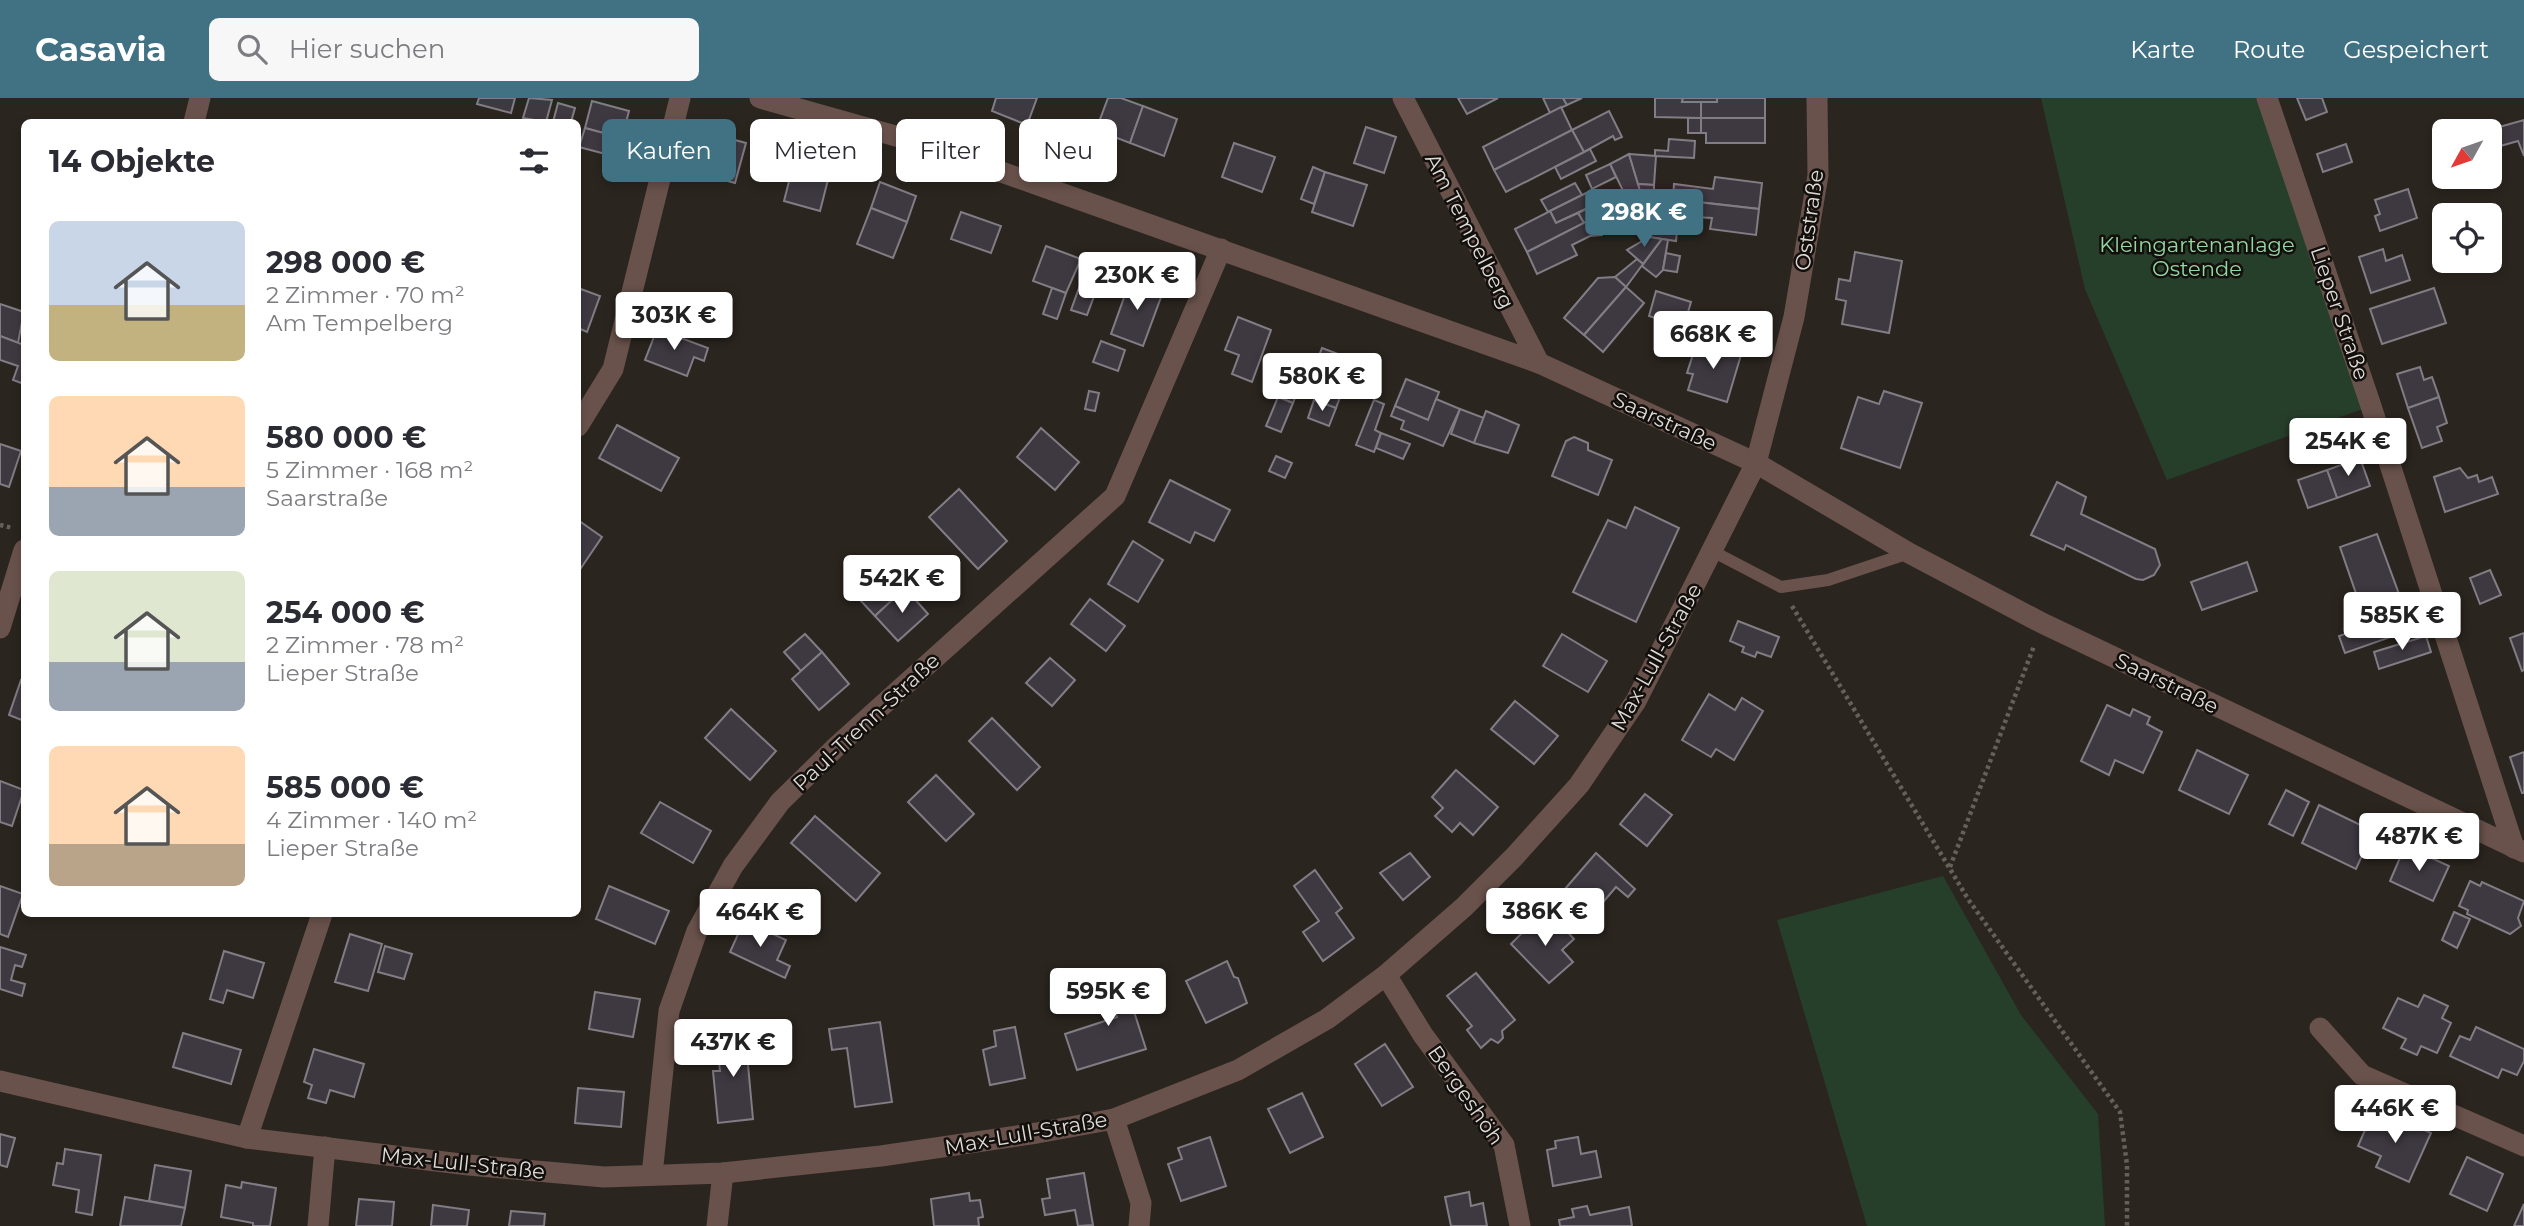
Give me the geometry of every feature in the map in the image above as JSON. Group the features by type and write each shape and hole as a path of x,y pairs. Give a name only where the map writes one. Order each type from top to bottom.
{"street":[{"path":"195,119 200,98"},
{"path":"581,421 613,369 680,98"},
{"name":"Saarstraße","path":"760,98 917,142 1539,363 1756,463 1909,553 2042,623 2519,850"},
{"name":"Am Tempelberg","path":"1403,98 1539,363"},
{"name":"Oststraße","path":"1756,463 1794,317 1818,175 1817,98"},
{"name":"Lieper Straße","path":"2267,98 2519,850"},
{"name":"Paul-Trenn-Straße","path":"652,1175 670,1011 697,931 733,866 780,802 837,746 1115,495 1221,249"},
{"name":"Max-Lull-Straße","path":"0,1081 247,1138 469,1165 577,1174 723,1173 881,1156 1114,1119 1238,1070 1327,1019 1386,975 1484,887 1579,785 1636,701 1756,463"},
{"path":"0,628 21,560"},
{"path":"247,1138 321,917"},
{"name":"Bergeshöh","path":"1386,975 1423,1035 1504,1145 1520,1226"},
{"path":"2320,1028 2362,1074 2524,1146"},
{"path":"1114,1119 1141,1203 1139,1226"},
{"path":"318,1226 325,1147"},
{"path":"716,1226 723,1173"}],"lane":[{"path":"1713,552 1781,587 1828,580 1909,553"}],"path":[{"path":"1781,587 1968,899 2120,1112 2127,1165 2127,1226"},
{"path":"1950,868 2042,623"}],"green space":[{"name":"Kleingartenanlage Ostende","path":"2041,98 2265,98 2371,406 2167,480 2085,289"},
{"path":"1943,876 2021,1015 2098,1114 2105,1226 1867,1226 1777,920"}],"building":[{"path":"479,98 515,98 511,113 477,104"},
{"path":"529,98 552,100 547,119 523,118"},
{"path":"996,98 1037,98 1029,119 1019,119 1019,122 992,111"},
{"path":"1108,98 1121,98 1143,106 1130,143 1117,138 1117,119 1100,119"},
{"path":"1458,98 1498,98 1467,114"},
{"path":"1543,98 1563,98 1567,105 1550,113"},
{"path":"1563,98 1582,98 1567,105"},
{"path":"1655,98 1683,98 1682,102 1701,102 1701,118 1655,117"},
{"path":"1683,98 1717,98 1717,102 1682,102"},
{"path":"1717,98 1765,98 1765,118 1701,118 1701,102 1717,102"},
{"path":"2297,98 2322,98 2327,112 2306,120"},
{"path":"592,101 629,111 627,119 602,119 602,133 585,128"},
{"path":"558,103 575,108 572,119 554,119"},
{"path":"1143,106 1177,119 1164,156 1130,143"},
{"path":"1561,107 1572,130 1494,170 1483,147"},
{"path":"1609,111 1622,137 1615,140 1613,136 1584,152 1572,130"},
{"path":"1688,118 1701,118 1701,133 1688,133"},
{"path":"1701,118 1765,118 1765,143 1706,143 1706,133 1701,133"},
{"path":"2524,120 2524,156 2518,141 2502,146 2502,126"},
{"path":"1366,127 1396,137 1384,173 1354,163"},
{"path":"585,128 602,133 602,153 581,148"},
{"path":"1572,130 1584,152 1506,192 1494,170"},
{"path":"1669,139 1695,141 1694,158 1655,156 1655,150 1668,151"},
{"path":"736,140 746,143 736,179"},
{"path":"1234,143 1275,157 1262,192 1222,177"},
{"path":"2346,144 2352,162 2323,172 2317,154"},
{"path":"1590,149 1596,161 1561,179 1555,167"},
{"path":"1629,154 1642,196 1629,203 1610,164"},
{"path":"1629,154 1656,156 1654,185 1638,184"},
{"path":"1610,164 1616,177 1592,189 1586,175"},
{"path":"1313,167 1325,172 1314,204 1301,199"},
{"path":"1325,172 1367,185 1353,226 1312,212"},
{"path":"1715,177 1762,183 1759,209 1673,199 1674,184 1713,189"},
{"path":"789,182 827,182 820,211 784,201"},
{"path":"880,182 916,196 907,222 871,208"},
{"path":"1575,183 1582,195 1548,212 1541,200"},
{"path":"1638,184 1654,185 1654,199 1642,198"},
{"path":"2408,189 2417,218 2380,231 2375,216 2380,214 2375,200"},
{"path":"1588,192 1594,205 1556,223 1550,211"},
{"path":"1642,198 1661,199 1658,219 1678,222 1676,241 1649,237"},
{"path":"1697,202 1759,209 1756,235 1710,229 1712,218 1695,217"},
{"path":"1594,205 1600,215 1584,223 1578,213"},
{"path":"871,208 907,222 893,258 857,244"},
{"path":"1550,211 1556,223 1578,213 1584,223 1527,252 1515,229"},
{"path":"961,212 1001,226 991,253 951,239"},
{"path":"1601,214 1606,225 1602,235 1590,236 1572,245 1577,255 1537,274 1527,252"},
{"path":"1649,237 1662,239 1643,264 1627,250"},
{"path":"1662,239 1668,240 1663,270 1656,277 1642,266"},
{"path":"1046,246 1081,259 1066,293 1033,281"},
{"path":"2383,249 2386,261 2402,255 2410,280 2371,293 2359,257"},
{"path":"1855,252 1902,261 1889,333 1842,324 1846,301 1836,299 1839,279 1850,281"},
{"path":"1666,253 1680,256 1677,272 1663,270"},
{"path":"1637,259 1643,264 1626,287 1615,277"},
{"path":"1615,277 1626,287 1584,335 1564,318 1598,278"},
{"path":"1131,278 1164,289 1143,346 1111,334"},
{"path":"1080,285 1096,291 1087,315 1071,310"},
{"path":"1626,287 1644,303 1603,352 1584,335"},
{"path":"1052,288 1066,293 1057,319 1043,314"},
{"path":"2434,288 2446,323 2382,344 2370,309"},
{"path":"581,289 600,296 587,332 581,329"},
{"path":"1656,291 1691,302 1684,326 1649,316"},
{"path":"0,304 21,311 18,343 0,336"},
{"path":"1238,317 1271,330 1252,382 1232,374 1239,355 1225,350"},
{"path":"657,329 708,348 704,361 694,357 687,376 645,360"},
{"path":"1716,330 1735,336 1737,340 1733,352 1709,344"},
{"path":"0,336 21,344 21,383 13,380 18,366 0,360"},
{"path":"1101,341 1125,350 1118,371 1093,362"},
{"path":"1697,342 1741,355 1727,402 1688,390 1693,374 1687,373"},
{"path":"1322,348 1354,360 1336,408 1314,400 1320,385 1309,381"},
{"path":"1290,367 1305,373 1293,403 1278,397"},
{"path":"2420,367 2424,380 2432,377 2439,397 2408,408 2397,374"},
{"path":"1406,379 1439,392 1428,420 1395,406"},
{"path":"1089,391 1099,393 1095,411 1085,409"},
{"path":"1884,391 1922,403 1900,468 1841,448 1858,397 1879,404"},
{"path":"1278,397 1293,403 1281,432 1266,426"},
{"path":"2439,397 2447,423 2437,427 2442,441 2422,448 2408,408"},
{"path":"1436,399 1460,409 1443,446 1401,429 1404,421 1391,416 1395,406 1428,420"},
{"path":"1314,400 1336,408 1329,426 1308,418"},
{"path":"1374,400 1384,404 1375,430 1381,433 1374,452 1356,445"},
{"path":"1460,409 1484,418 1474,443 1451,434"},
{"path":"1486,411 1519,425 1508,453 1474,443"},
{"path":"617,425 679,458 661,491 599,458"},
{"path":"1041,428 1079,462 1055,490 1017,457"},
{"path":"1381,433 1410,444 1403,459 1376,448"},
{"path":"1574,437 1588,443 1588,450 1612,460 1598,495 1552,476 1566,441"},
{"path":"0,444 21,451 9,487 0,484"},
{"path":"1276,456 1292,463 1285,478 1269,471"},
{"path":"2360,458 2370,486 2337,498 2327,470"},
{"path":"2460,468 2468,478 2477,475 2479,482 2492,477 2498,494 2445,512 2434,477"},
{"path":"2327,470 2337,498 2308,508 2298,480"},
{"path":"1170,480 1230,510 1214,541 1195,532 1190,543 1149,522"},
{"path":"2057,482 2086,497 2081,514 2155,549 2160,565 2154,575 2143,580 2136,579 2066,545 2064,550 2031,535"},
{"path":"959,489 1007,541 978,569 929,517"},
{"path":"1635,507 1679,528 1636,622 1573,592 1608,520 1626,528"},
{"path":"581,522 602,537 581,568"},
{"path":"2377,534 2399,594 2361,608 2340,547"},
{"path":"1133,541 1163,560 1138,602 1108,584"},
{"path":"878,559 905,588 875,616 847,586"},
{"path":"2247,562 2257,591 2202,610 2191,582"},
{"path":"2490,570 2501,595 2480,604 2470,578"},
{"path":"905,588 928,614 898,641 875,616"},
{"path":"1090,599 1125,626 1106,651 1071,624"},
{"path":"2412,600 2422,626 2345,653 2339,636 2381,621 2378,612"},
{"path":"1738,621 1779,637 1771,657 1757,652 1755,657 1742,652 1744,647 1730,641"},
{"path":"2524,633 2524,670 2522,671 2510,638"},
{"path":"805,634 822,652 801,671 784,652"},
{"path":"1562,634 1607,661 1588,692 1543,666"},
{"path":"2426,636 2431,652 2379,669 2374,652"},
{"path":"822,652 849,684 819,710 792,679"},
{"path":"1050,658 1075,680 1052,706 1026,683"},
{"path":"21,680 21,720 9,715"},
{"path":"1709,694 1735,710 1742,698 1763,711 1734,760 1716,749 1711,757 1682,740"},
{"path":"1515,701 1558,736 1534,764 1491,729"},
{"path":"2107,705 2130,716 2133,709 2150,717 2147,724 2162,732 2143,773 2115,760 2109,775 2081,761"},
{"path":"731,709 776,751 750,780 705,738"},
{"path":"992,718 1040,767 1017,790 969,741"},
{"path":"2197,750 2248,775 2229,814 2179,790"},
{"path":"2524,752 2524,793 2522,793 2510,757"},
{"path":"1456,770 1498,807 1473,835 1460,823 1452,832 1435,816 1443,808 1432,797"},
{"path":"936,775 974,814 946,841 908,802"},
{"path":"0,781 21,789 21,799 12,826 0,822"},
{"path":"2286,790 2309,802 2293,836 2269,824"},
{"path":"1645,794 1672,815 1647,846 1620,824"},
{"path":"660,802 711,831 693,863 641,833"},
{"path":"2319,805 2373,831 2356,869 2302,843"},
{"path":"815,816 880,873 856,901 791,843"},
{"path":"2405,846 2449,866 2433,901 2390,881"},
{"path":"1410,853 1430,877 1403,900 1380,873"},
{"path":"1596,853 1635,889 1628,897 1616,887 1593,914 1565,889"},
{"path":"1315,870 1342,908 1336,913 1354,938 1323,961 1303,932 1319,921 1294,886"},
{"path":"2470,881 2480,886 2482,882 2524,901 2518,918 2521,926 2510,934 2467,914 2468,910 2459,906"},
{"path":"0,886 21,893 21,900 8,937 0,934"},
{"path":"609,886 669,911 655,944 596,919"},
{"path":"2454,912 2470,919 2457,948 2442,940"},
{"path":"1551,914 1574,939 1562,950 1573,962 1549,983 1511,944 1534,921 1539,926"},
{"path":"744,921 786,940 777,960 790,966 785,978 730,952"},
{"path":"350,934 382,944 368,991 335,982"},
{"path":"385,946 412,954 404,979 378,972"},
{"path":"0,947 26,955 22,967 15,965 11,980 25,984 22,996 0,989"},
{"path":"224,951 264,963 253,998 227,990 223,1003 210,999"},
{"path":"1227,961 1234,977 1238,978 1247,1003 1206,1023 1186,981"},
{"path":"1476,973 1515,1020 1502,1031 1503,1038 1498,1043 1491,1039 1481,1048 1467,1030 1472,1026 1447,996"},
{"path":"1122,974 1146,1049 1077,1070 1065,1034 1117,1017 1111,998 1093,1002 1087,985"},
{"path":"595,992 640,999 633,1037 589,1029"},
{"path":"2424,995 2448,1006 2442,1018 2451,1023 2437,1053 2421,1046 2417,1055 2401,1048 2406,1039 2383,1028 2398,998 2418,1007"},
{"path":"880,1022 892,1102 855,1107 847,1048 832,1050 829,1029"},
{"path":"1015,1027 1025,1078 990,1085 983,1050 996,1046 994,1031"},
{"path":"2476,1027 2524,1049 2524,1061 2517,1075 2502,1069 2498,1078 2450,1056 2460,1036 2470,1040"},
{"path":"745,1032 753,1119 718,1123 713,1071 720,1071 716,1034"},
{"path":"183,1033 241,1050 231,1084 173,1067"},
{"path":"1385,1044 1413,1087 1382,1106 1355,1064"},
{"path":"314,1049 364,1064 354,1097 330,1090 326,1103 308,1098 312,1085 304,1082"},
{"path":"578,1088 624,1092 621,1127 575,1123"},
{"path":"1302,1093 1323,1137 1290,1153 1268,1109"},
{"path":"2372,1114 2395,1125 2398,1118 2431,1133 2409,1182 2376,1167 2381,1156 2358,1146"},
{"path":"0,1134 15,1138 7,1167 0,1165"},
{"path":"1210,1137 1226,1186 1181,1201 1168,1164 1182,1159 1178,1148"},
{"path":"1578,1137 1581,1154 1596,1151 1601,1177 1553,1186 1547,1150 1556,1148 1555,1141"},
{"path":"65,1149 101,1155 92,1215 76,1212 79,1190 53,1185 57,1163 63,1164"},
{"path":"2467,1157 2503,1174 2487,1211 2450,1194"},
{"path":"155,1165 191,1171 185,1208 149,1201"},
{"path":"1084,1173 1093,1225 1078,1226 1075,1210 1045,1215 1042,1199 1050,1198 1047,1179"},
{"path":"242,1182 276,1188 270,1226 253,1226 253,1223 221,1217 226,1185 241,1188"},
{"path":"1469,1192 1471,1206 1483,1203 1487,1226 1451,1226 1445,1197"},
{"path":"969,1193 970,1201 980,1200 983,1217 978,1218 979,1226 934,1226 931,1199"},
{"path":"125,1197 185,1208 181,1226 120,1226"},
{"path":"359,1199 394,1202 392,1226 356,1226"},
{"path":"2524,1204 2524,1226 2514,1226"},
{"path":"433,1205 469,1210 467,1226 431,1226"},
{"path":"1587,1206 1590,1215 1629,1207 1632,1226 1560,1226 1559,1220 1574,1217 1572,1209"},
{"path":"511,1211 545,1214 544,1226 509,1226"}]}
